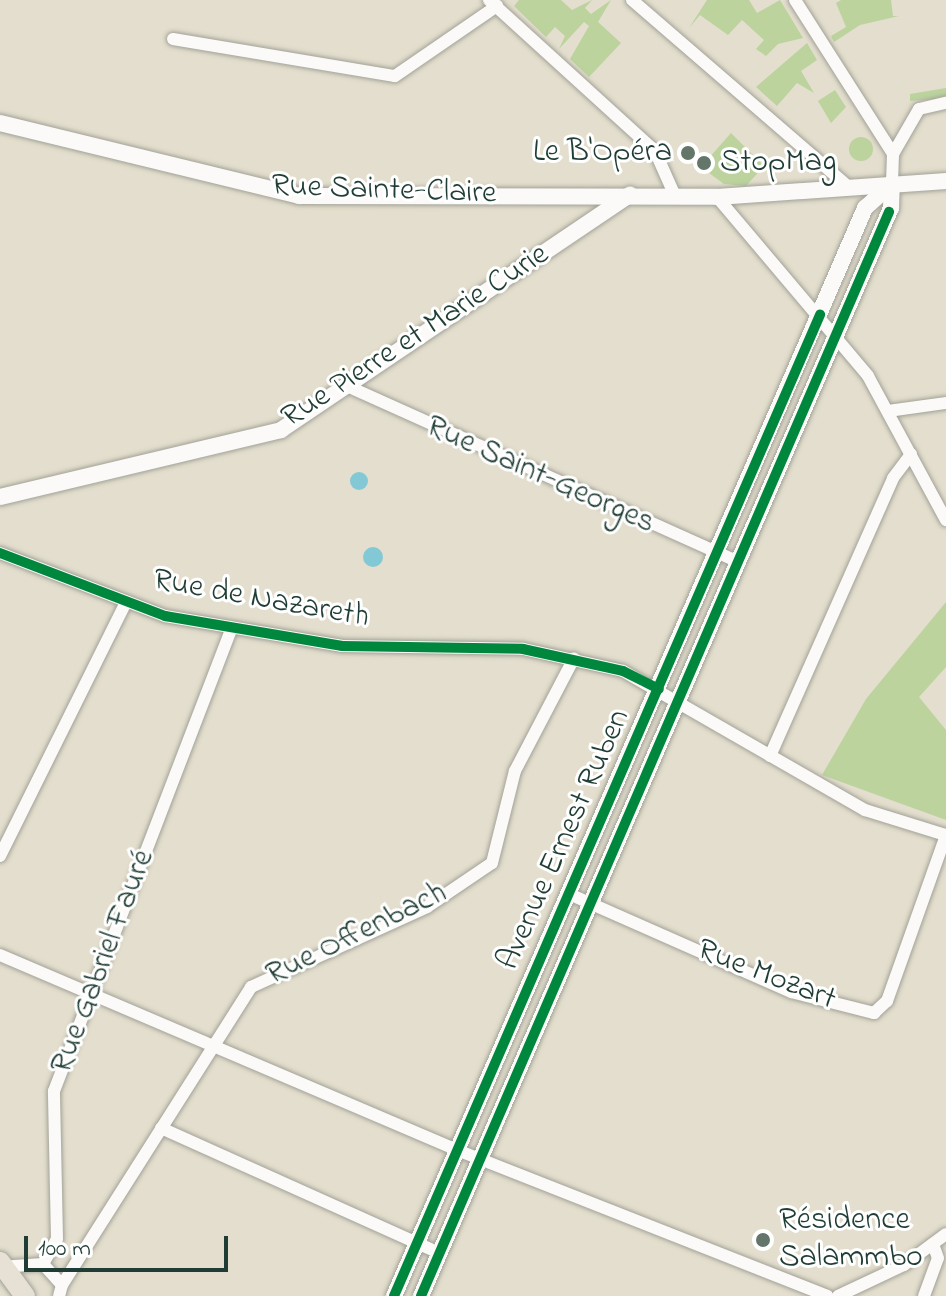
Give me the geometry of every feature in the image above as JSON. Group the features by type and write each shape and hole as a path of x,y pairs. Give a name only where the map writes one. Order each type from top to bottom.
{"main road":[{"path":"1,1265 25,1296"}],"street":[{"path":"795,0 893,154"},
{"path":"636,1 849,187"},
{"path":"173,39 395,76 493,3 655,151 675,196"},
{"path":"892,184 893,154 919,109 946,103"},
{"name":"Rue Sainte-Claire","path":"0,123 299,196 632,194 717,197 946,181"},
{"name":"Avenue Ernest Ruben","path":"394,1296 718,555 865,208 892,184"},
{"name":"Avenue Ernest Ruben","path":"421,1296 891,208 892,184"},
{"name":"Rue Pierre et Marie Curie","path":"0,497 281,430 632,194"},
{"path":"717,197 836,333 888,411 946,520"},
{"name":"Rue Saint-Georges","path":"347,386 737,561"},
{"path":"888,411 946,403"},
{"path":"770,756 893,478 911,454"},
{"name":"Rue de Nazareth","path":"0,553 126,602 232,628 342,646 523,649 574,658 678,698 770,756 865,810 946,835"},
{"path":"0,856 126,602"},
{"name":"Rue Gabriel Fauré","path":"43,1264 57,1239 54,1091 232,628"},
{"name":"Rue Offenbach","path":"62,1293 161,1128 251,987 427,907 492,863 515,771 574,658"},
{"name":"Rue Mozart","path":"569,894 791,992 874,1013 887,1001 946,835"},
{"path":"0,955 215,1044 457,1150 827,1296"},
{"path":"161,1128 439,1253"},
{"path":"838,1296 946,1234"},
{"path":"924,1296 938,1258 933,1244"},
{"path":"1,1265 43,1264 62,1293"}],"green space":[{"path":"519,0 561,0 572,10 592,0 585,8 591,14 611,0 598,22 621,43 589,77 570,59 589,26 584,22 559,49 565,36 555,27 546,37 514,6"},
{"path":"707,0 749,0 757,13 780,0 803,38 778,44 766,56 756,49 764,40 742,20 728,35 700,15 689,28"},
{"path":"841,0 891,0 893,16 899,16 860,25 834,42 831,36 846,27 836,3"},
{"path":"807,43 817,60 801,71 814,93 797,83 777,106 756,87"},
{"path":"946,88 946,98 910,101 910,94"},
{"path":"835,90 846,107 831,123 818,101"},
{"path":"731,133 764,166 746,186 724,184 701,167"},
{"path":"861,137 870,140 873,149 870,158 861,161 852,158 849,149 852,140"},
{"path":"946,602 946,667 919,697 946,730 946,820 822,775 866,699"}],"water":[{"path":"359,472 368,481 359,490 350,481"},
{"path":"369,547 377,547 383,557 377,567 369,567 363,561 363,553"}],"cycle path":[{"path":"421,1296 889,212"},
{"path":"394,1296 820,315"},
{"path":"0,553 165,616 342,646 523,649 623,671 659,689"}],"place":[{"name":"Le B'Opéra","path":"688,153"},
{"name":"StopMag","path":"704,163"},
{"name":"Résidence Salammbo","path":"763,1240"}]}
